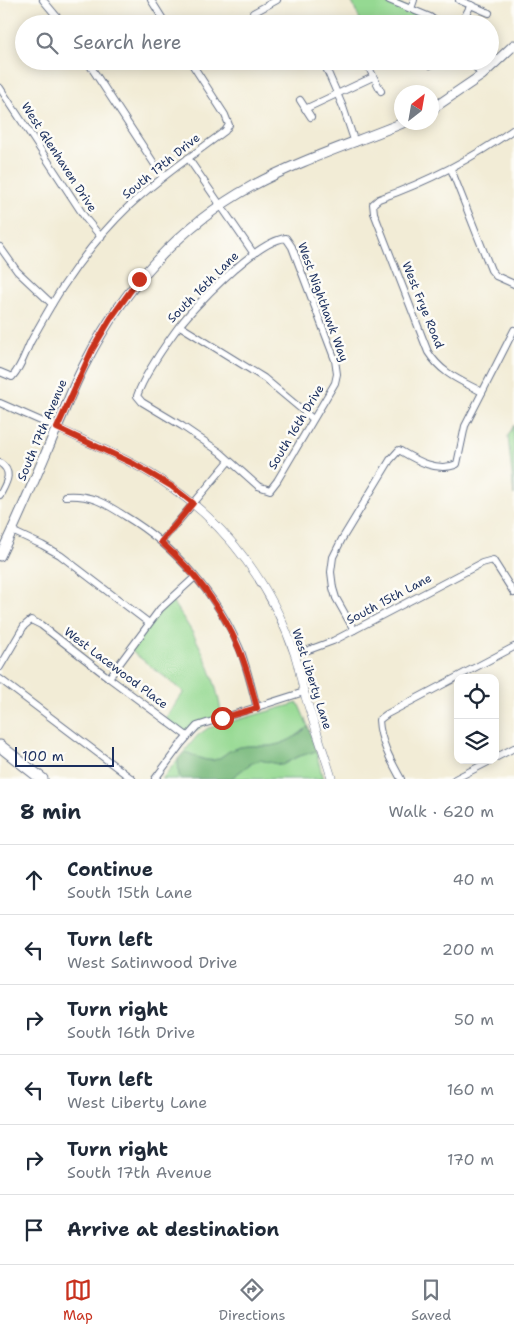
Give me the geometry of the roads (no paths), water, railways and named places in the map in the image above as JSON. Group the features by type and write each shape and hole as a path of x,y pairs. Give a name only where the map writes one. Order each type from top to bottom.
{"highway":[{"path":"0,746 42,779"}],"main road":[{"path":"499,61 512,51"},
{"path":"439,104 488,70"},
{"name":"South 17th Avenue","path":"0,556 88,357 125,298 154,262 181,237 221,206 274,175 394,127"}],"street":[{"path":"43,0 56,15"},
{"path":"151,0 160,15"},
{"path":"253,15 253,13 277,0"},
{"path":"389,0 425,15"},
{"path":"410,9 414,0"},
{"path":"459,0 489,13"},
{"path":"466,15 471,5"},
{"path":"93,70 163,177"},
{"name":"South 17th Drive","path":"0,372 12,377 20,369 30,343 52,304 100,237 129,206 163,177 225,131 229,125 225,115 196,70"},
{"path":"327,70 338,93 355,143"},
{"path":"370,70 381,91"},
{"path":"478,70 482,75"},
{"path":"305,109 373,77"},
{"name":"West Glenhaven Drive","path":"0,88 86,219 100,237"},
{"path":"300,100 311,117"},
{"path":"514,129 483,150 451,168 491,270 496,276 514,284"},
{"path":"188,158 254,254"},
{"name":"West Frye Road","path":"451,168 379,199 373,204 374,213 428,352 442,370 482,392"},
{"name":"South 16th Lane","path":"229,460 201,438 142,402 137,396 160,354 180,326 229,275 254,254 278,239 286,238"},
{"name":"West Nighthawk Way","path":"286,238 292,247 331,350 337,374"},
{"path":"0,246 18,271 52,304"},
{"path":"180,326 264,378 313,419"},
{"path":"354,630 336,598 333,588 331,572 333,557 366,498 390,460 399,450 422,463 450,467 457,464 464,426 514,330"},
{"name":"South 16th Drive","path":"229,460 258,486 270,490 277,482 335,383 337,374"},
{"name":"West Liberty Lane","path":"0,404 134,464 171,486 193,503 222,531 246,560 270,598 295,655 304,692 332,779"},
{"path":"161,542 229,460"},
{"path":"0,463 8,469 9,475 0,496"},
{"path":"65,496 78,494 90,497 137,523 161,542 195,577 220,611 231,630 245,666 257,708"},
{"path":"12,532 60,555 149,623"},
{"name":"South 15th Lane","path":"295,655 334,641 493,560 514,593"},
{"path":"109,678 168,600 195,577"},
{"name":"West Lacewood Place","path":"0,667 24,626 31,620 41,625 187,736"},
{"path":"401,779 385,747 379,720 395,709 514,647"},
{"path":"0,679 132,779"},
{"path":"155,779 187,736 197,726 304,692"},
{"path":"499,756 514,748"},
{"path":"455,779 484,764"}]}
